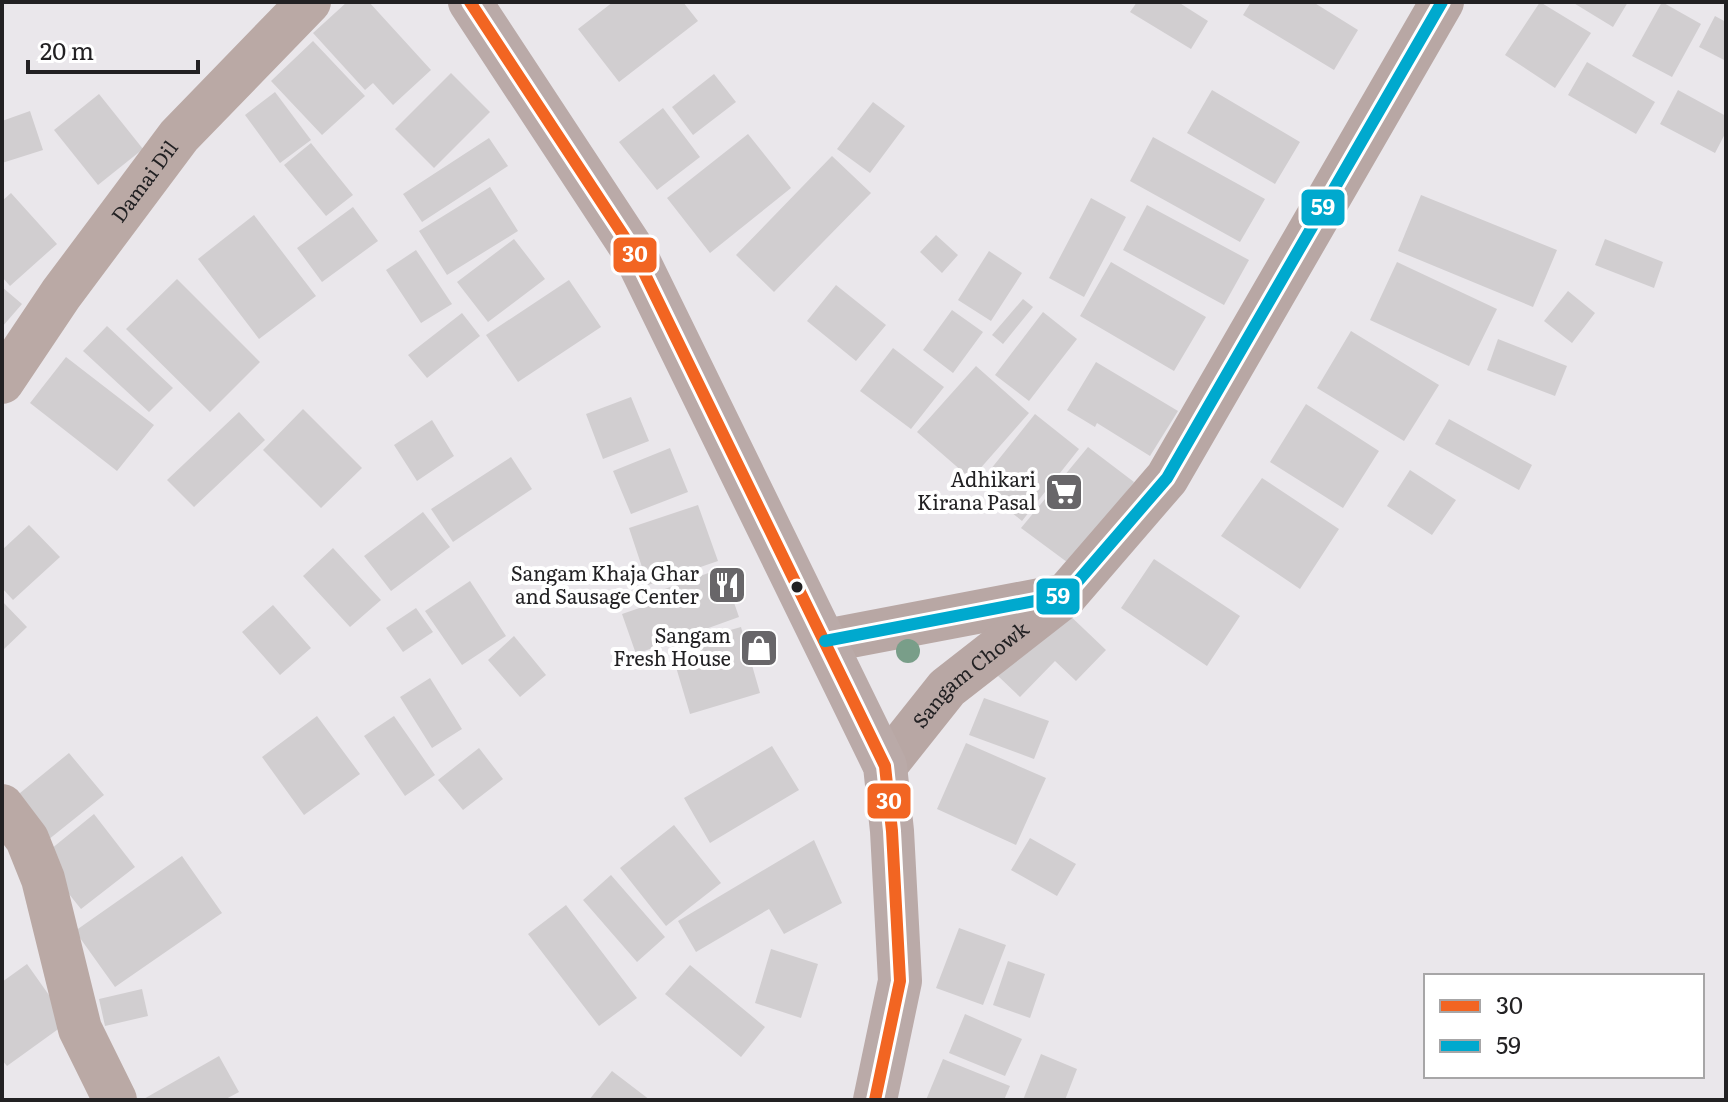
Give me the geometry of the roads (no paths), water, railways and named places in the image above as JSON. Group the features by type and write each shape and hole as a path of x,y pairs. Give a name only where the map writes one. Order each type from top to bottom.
{"main road":[{"path":"470,2 633,250 885,766 892,831 900,981 875,1100"},
{"name":"Sangam Chowk","path":"885,766 947,688 1066,595 1167,478 1442,2"},
{"path":"825,641 1066,595"}],"street":[{"name":"Damai Dil","path":"2,382 61,294 179,136 309,2"},
{"path":"2,806 27,839 43,879 80,1029 115,1100"}],"place":[{"name":"Adhikari Kirana Pasal","path":"1064,492"},
{"name":"Sangam Khaja Ghar and Sausage Center","path":"727,585"},
{"name":"Sangam Fresh House","path":"759,648"}]}
